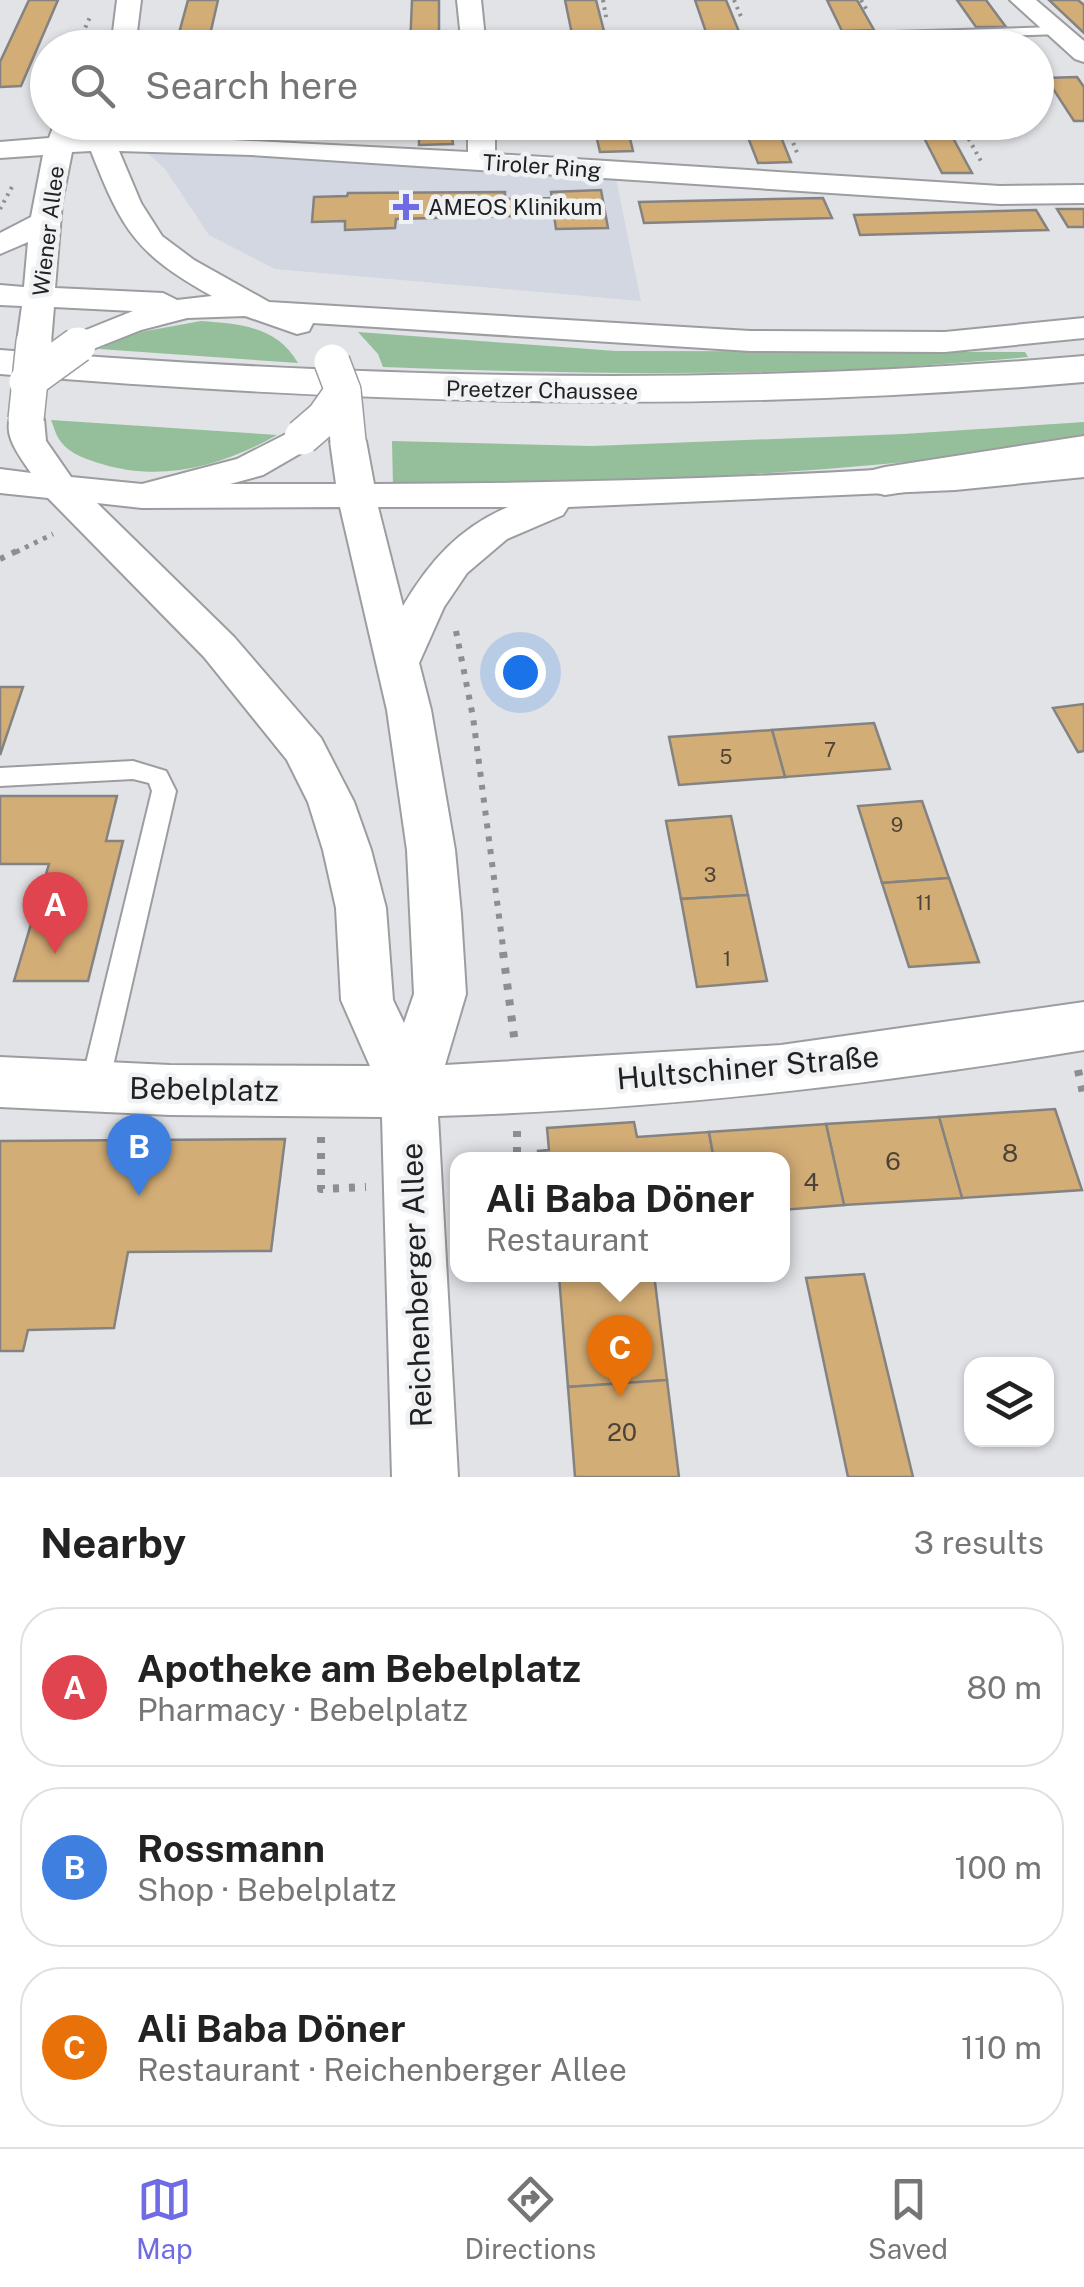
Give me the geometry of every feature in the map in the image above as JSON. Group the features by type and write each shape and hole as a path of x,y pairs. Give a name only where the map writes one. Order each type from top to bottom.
{"highway":[{"path":"945,342 1084,341"},
{"name":"Preetzer Chaussee","path":"17,379 602,392 884,385 1084,369"},
{"name":"Preetzer Chaussee","path":"17,379 226,408 538,420 775,419 1084,399"},
{"path":"885,481 1084,450"}],"street":[{"path":"469,0 472,30"},
{"path":"1022,0 1054,30"},
{"path":"113,30 128,4"},
{"path":"125,30 128,4"},
{"path":"1056,32 1084,54"},
{"name":"Tiroler Ring","path":"0,150 40,140"},
{"name":"Wiener Allee","path":"17,379 40,297 45,221 63,140"},
{"path":"105,140 125,203 150,244 190,274 305,329 337,376 356,498 398,662 431,850 440,994 409,1093"},
{"name":"Tiroler Ring","path":"202,140 1000,195 1084,194"},
{"path":"478,162 482,140"},
{"path":"0,245 45,221"},
{"path":"0,295 750,341 945,342 1084,328"},
{"path":"205,305 149,318 78,345 17,379 28,441 60,488 220,647 305,750 331,802 347,850 360,908 367,1000 409,1093"},
{"path":"142,496 250,467 302,437 324,418 337,376"},
{"path":"0,481 142,496 585,495 885,481 1084,466"},
{"path":"398,662 430,591 457,556 506,521 585,495"},
{"name":"Hultschiner Straße","path":"409,1093 681,1079 952,1048 1084,1026"},
{"name":"Bebelplatz","path":"0,1082 94,1088 409,1093"},
{"name":"Reichenberger Allee","path":"409,1093 425,1477"}],"lane":[{"path":"0,777 132,770 158,777 164,791 94,1088"}],"path":[{"path":"84,30 98,0"},
{"path":"969,140 1000,195"},
{"path":"455,628 472,717 510,986 518,1086 517,1152"},
{"path":"440,994 510,986"}],"shaded area":[{"name":"AMEOS Klinikum","path":"141,147 616,179 641,301 275,269 209,235 165,169"}],"green space":[{"path":"201,321 243,326 268,334 298,363 99,349 130,334"},
{"path":"358,332 616,351 1025,352 1028,357 786,372 544,372 383,367 378,354"},
{"path":"51,420 277,435 214,462 148,472 102,464 74,453 59,440"},
{"path":"1084,422 1084,442 912,461 653,480 393,486 392,441 592,446 903,434"}],"building":[{"path":"29,0 58,0 45,30 30,30 30,65 21,86 0,87 0,62"},
{"path":"188,0 218,0 211,30 180,30"},
{"path":"412,0 439,0 439,30 411,30"},
{"path":"565,0 596,0 604,30 571,30"},
{"path":"695,0 726,0 738,30 705,30"},
{"path":"827,0 857,0 874,30 842,30"},
{"path":"957,0 986,0 1006,27 976,27"},
{"path":"1049,0 1078,0 1084,5 1084,33"},
{"path":"1077,77 1084,87 1084,121 1074,121 1054,90 1054,78"},
{"path":"419,140 452,140 453,144 419,145"},
{"path":"597,140 630,140 633,151 600,152"},
{"path":"749,140 782,140 791,162 758,163"},
{"path":"925,140 954,140 972,173 942,173"},
{"path":"601,190 608,228 556,229 554,215 396,219 395,228 345,230 345,221 312,222 314,197 348,193 505,192 505,199 552,198 551,192"},
{"path":"823,198 832,218 644,223 639,202"},
{"path":"1057,209 1084,209 1084,227 1068,227"},
{"path":"1036,210 1048,230 860,235 854,215"},
{"path":"0,687 23,687 0,755"},
{"path":"1084,704 1084,751 1078,752 1053,708"},
{"path":"874,723 890,769 785,777 772,730"},
{"path":"772,730 785,777 679,785 669,737"},
{"path":"0,796 117,796 106,841 123,841 88,981 14,981 49,864 0,864"},
{"path":"922,801 949,878 882,883 858,806"},
{"path":"731,816 748,895 681,899 666,821"},
{"path":"949,878 979,962 909,967 882,883"},
{"path":"748,895 767,981 697,987 681,899"},
{"path":"1055,1109 1082,1190 962,1198 939,1117"},
{"path":"939,1117 962,1198 844,1205 826,1124"},
{"path":"634,1122 637,1137 709,1132 713,1152 538,1152 549,1150 547,1128"},
{"path":"826,1124 844,1205 790,1209 790,1152 713,1152 709,1132"},
{"path":"285,1139 271,1251 128,1252 114,1328 28,1330 23,1351 0,1351 0,1141"},
{"path":"864,1274 913,1477 848,1477 806,1278"},
{"path":"559,1282 655,1282 667,1380 568,1387"},
{"path":"667,1380 679,1477 575,1477 568,1387"}],"place":[{"name":"AMEOS Klinikum","path":"406,207"},
{"name":"Apotheke am Bebelplatz","path":"55,954"},
{"name":"Rossmann","path":"139,1196"},
{"name":"Ali Baba Döner","path":"620,1397"}]}
